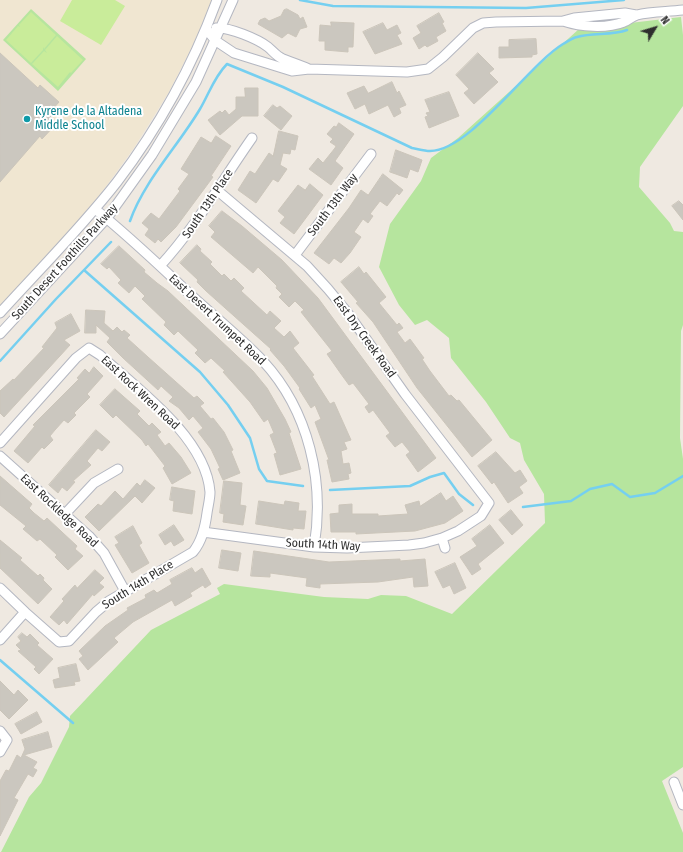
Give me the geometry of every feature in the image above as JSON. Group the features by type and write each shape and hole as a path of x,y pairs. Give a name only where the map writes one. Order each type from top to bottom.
{"street":[{"name":"South Desert Foothills Parkway","path":"0,313 95,209 140,150 160,118 206,29 218,0"},
{"name":"South Desert Foothills Parkway","path":"0,334 107,218 152,155 176,118 196,82 222,28 233,0"},
{"path":"206,29 216,41 234,53 278,68 292,71 309,69 429,72 442,57 473,28 483,23 563,21 574,18 618,14 636,15 683,10"},
{"path":"206,29 222,28 244,35 268,47 273,53 283,59 309,69"},
{"name":"South 13th Place","path":"160,266 181,244 252,138"},
{"name":"South 13th Way","path":"295,255 371,154"},
{"name":"East Dry Creek Road","path":"218,190 307,266 348,312 405,394 488,503"},
{"name":"East Desert Trumpet Road","path":"95,209 160,266 263,362 293,402 309,444 317,479 319,508 314,547"},
{"name":"East Rock Wren Road","path":"0,443 76,358 89,348 100,355 171,420 191,442 200,458 210,493 203,532"},
{"name":"East Rockledge Road","path":"0,456 89,536 104,552 125,591"},
{"path":"64,515 94,483 118,469"},
{"name":"South 14th Way","path":"203,532 314,547 347,548 424,544 442,538 481,516 488,503"},
{"name":"South 14th Place","path":"0,588 58,642 69,641 96,612 125,591 193,552 200,543 203,532"},
{"path":"442,538 445,548"},
{"path":"0,640 25,612"},
{"path":"0,731 7,740 0,752"},
{"path":"674,782 683,805"}],"shaded area":[{"path":"0,0 212,0 197,37 169,92 134,148 86,214 0,308"}],"green space":[{"path":"72,0 115,0 125,6 101,45 60,21"},
{"path":"31,9 86,59 58,91 3,40"},
{"path":"31,12 56,35 44,49 43,47 43,50 31,63 6,40 18,26 20,27 19,25"},
{"path":"681,17 683,35 683,106 640,167 639,187 670,223 674,231 683,232 683,325 681,331 680,438 683,459 683,767 662,781 683,833 683,852 1,852 29,797 41,783 69,727 70,716 151,630 220,594 217,588 224,584 324,597 368,599 381,595 406,596 452,614 545,523 544,494 524,460 520,443 510,438 486,402 451,358 449,338 427,320 415,325 399,305 379,267 390,224 421,181 431,158 458,138 579,29"},
{"path":"57,36 83,60 71,73 70,72 58,87 32,64 44,51 47,53 45,50"}],"building":[{"path":"287,9 298,15 300,19 303,17 307,27 300,29 296,37 288,33 282,38 258,24 260,20 265,18 269,21 281,16 284,10"},
{"path":"439,13 444,22 442,23 446,31 436,37 438,41 427,47 425,45 419,49 413,38 421,33 417,26"},
{"path":"331,22 354,23 353,47 348,47 348,52 325,50 325,41 319,41 320,25 331,26"},
{"path":"383,23 387,30 397,25 401,33 397,35 402,44 375,54 363,32"},
{"path":"536,39 537,54 532,55 532,57 499,58 499,47 509,47 509,40"},
{"name":"Kyrene de la Altadena Middle School","path":"0,53 38,88 40,85 59,102 51,111 50,116 57,123 42,139 40,136 0,182"},
{"path":"478,53 494,69 489,73 498,82 474,104 464,93 469,89 456,75"},
{"path":"392,82 397,93 399,91 406,105 399,108 401,113 394,117 388,105 369,114 365,104 355,109 347,93 364,86 368,93"},
{"path":"245,88 258,88 258,116 242,116 220,135 208,120 220,111 222,113 225,110 229,115 236,109 236,97 245,97"},
{"path":"449,92 459,116 429,128 425,117 428,116 426,113 430,112 425,100"},
{"path":"273,105 277,108 280,106 292,116 281,130 264,116"},
{"path":"339,123 354,134 335,161 343,168 331,185 309,169 318,158 323,163 335,148 336,146 330,142 333,139 327,134"},
{"path":"279,131 298,136 295,150 291,149 290,154 283,153 280,165 287,169 278,182 273,179 256,203 238,190 250,171 255,174 269,153 273,156"},
{"path":"216,136 231,146 211,176 213,177 176,227 161,242 158,239 155,243 145,235 149,229 142,223 151,213 159,219 180,191 178,189 189,174 181,169 201,137 211,143"},
{"path":"396,150 422,160 418,172 410,169 407,178 390,172"},
{"path":"383,174 403,190 399,195 397,193 387,206 380,201 370,214 373,216 368,223 363,219 354,232 361,237 350,253 341,263 334,258 329,264 314,253 361,190 368,195"},
{"path":"310,184 323,195 294,234 280,223 285,217 278,211 298,185 305,190"},
{"path":"679,201 683,205 683,220 672,206"},
{"path":"222,211 282,260 318,298 436,458 418,472 406,455 410,452 402,442 395,447 386,436 390,433 373,410 369,413 365,407 369,404 353,383 349,385 341,374 327,354 332,351 301,312 304,310 295,301 289,307 279,297 282,294 276,288 277,286 258,267 253,273 211,237 215,232 209,226"},
{"path":"197,245 201,249 200,251 212,262 210,264 222,276 224,274 231,281 234,278 244,288 241,291 267,315 270,311 281,321 274,328 284,337 290,331 299,343 293,348 314,375 312,376 330,404 334,402 351,440 344,442 347,449 341,451 343,464 349,463 351,473 348,474 349,479 332,482 327,460 329,460 315,422 321,419 315,405 311,408 299,389 300,388 270,350 271,349 206,291 197,282 198,280 180,263"},
{"path":"119,246 145,270 144,272 168,291 253,371 267,388 291,432 289,433 301,469 280,475 274,454 277,453 270,435 274,433 268,419 264,422 250,402 223,372 225,371 211,358 205,363 195,353 198,350 178,331 174,335 164,325 166,322 142,299 145,296 135,286 129,293 118,283 121,280 109,267 107,269 101,264"},
{"path":"359,267 364,274 366,272 386,297 379,303 397,325 399,323 403,328 397,332 405,343 410,339 424,358 422,359 430,371 449,396 451,395 457,401 459,400 492,440 472,457 417,388 373,322 356,303 358,302 341,282"},
{"path":"86,310 105,311 104,323 113,331 117,327 122,332 124,330 130,335 127,338 194,398 197,396 204,403 200,406 211,419 213,418 224,432 233,450 231,451 240,473 223,480 218,469 220,468 211,449 198,432 203,428 193,416 189,420 179,408 169,401 173,397 161,386 158,390 123,358 107,342 110,338 96,325 96,333 85,333"},
{"path":"71,314 80,331 64,340 70,345 4,417 0,413 0,391 13,379 14,380 44,348 42,347 57,328 55,323"},
{"path":"94,367 103,376 87,394 90,397 74,413 76,415 68,423 64,420 50,436 53,440 44,449 42,447 28,463 14,451 35,426 33,425 79,379 77,378 85,369 89,373"},
{"path":"115,389 140,411 137,414 149,426 152,423 161,432 157,435 165,446 169,443 181,457 191,473 172,484 163,468 165,466 148,444 146,446 142,440 116,415 113,418 100,405"},
{"path":"96,430 110,442 102,451 98,448 87,461 91,465 73,481 75,482 67,491 62,487 58,493 49,485"},
{"path":"496,452 515,473 520,470 527,481 519,487 523,493 508,503 494,482 492,484 478,466"},
{"path":"0,476 32,504 29,508 34,513 44,521 47,518 77,546 75,549 83,556 68,570 55,557 57,555 40,539 37,541 23,529 26,526 0,505"},
{"path":"145,480 155,488 142,503 135,496 99,531 85,517 98,504 101,506 115,491 123,499 137,483 140,486"},
{"path":"224,481 242,483 240,505 246,506 243,525 223,522 224,514 220,513"},
{"path":"172,487 195,491 192,514 173,511 174,501 170,500"},
{"path":"441,493 446,501 453,496 463,511 445,523 415,531 356,534 356,532 331,532 330,514 339,513 339,505 352,504 352,514 378,514 378,516 408,514 405,505 419,501 420,506"},
{"path":"259,501 284,505 285,501 299,503 298,511 306,511 304,529 293,528 293,530 256,524"},
{"path":"511,510 523,525 512,535 499,520"},
{"path":"174,525 184,540 174,546 171,541 165,545 159,535"},
{"path":"490,525 504,543 478,564 481,569 472,575 460,557 477,546 472,539"},
{"path":"133,526 142,543 139,545 149,563 132,573 115,545 119,543 115,537"},
{"path":"0,540 22,558 20,560 38,576 40,574 44,578 43,580 52,589 38,604 0,568"},
{"path":"222,550 241,553 238,571 219,568"},
{"path":"254,551 329,562 400,559 400,561 425,559 428,586 414,587 413,577 378,582 320,584 320,588 306,586 307,578 270,573 270,577 251,576"},
{"path":"455,563 466,588 454,594 450,585 443,588 435,572"},
{"path":"192,568 195,573 202,568 211,584 205,588 203,585 190,593 192,596 175,606 172,600 133,622 114,638 118,642 88,670 79,659 83,656 79,651 105,626 128,610 127,608 146,598 145,595 154,590 157,593 172,584 170,580"},
{"path":"95,570 104,578 99,583 104,587 94,596 93,594 67,624 64,620 59,625 50,617 64,601 62,599 75,585 77,588"},
{"path":"22,633 27,637 30,634 39,643 37,645 53,659 39,674 34,669 36,667 18,651 21,650 16,645 21,641 18,637"},
{"path":"76,664 80,681 74,682 75,685 55,688 53,680 60,678 58,668"},
{"path":"0,681 14,695 18,690 28,700 9,719 0,710"},
{"path":"37,712 42,722 21,734 15,724"},
{"path":"48,732 52,747 24,755 37,762 33,768 37,770 33,777 28,774 14,798 18,800 0,836 0,781 6,770 9,771 17,755 21,758 25,749 22,740"}],"waterway":[{"path":"300,0 333,6 526,8 624,0"},
{"path":"130,221 136,206 152,178 191,123 215,80 227,64 283,87 412,148 430,151 446,147 463,137 498,106 549,55 563,44 573,38 615,33 627,30"},
{"path":"0,361 56,299 111,242"},
{"path":"84,270 200,372 228,405 250,438 259,469 267,481 303,486"},
{"path":"330,490 410,486 430,477 444,473 459,494 473,505"},
{"path":"523,507 571,501 590,489 612,484 630,497 655,493 683,476"},
{"path":"0,660 73,723"}],"place":[{"name":"Kyrene de la Altadena Middle School","path":"27,119"}]}
